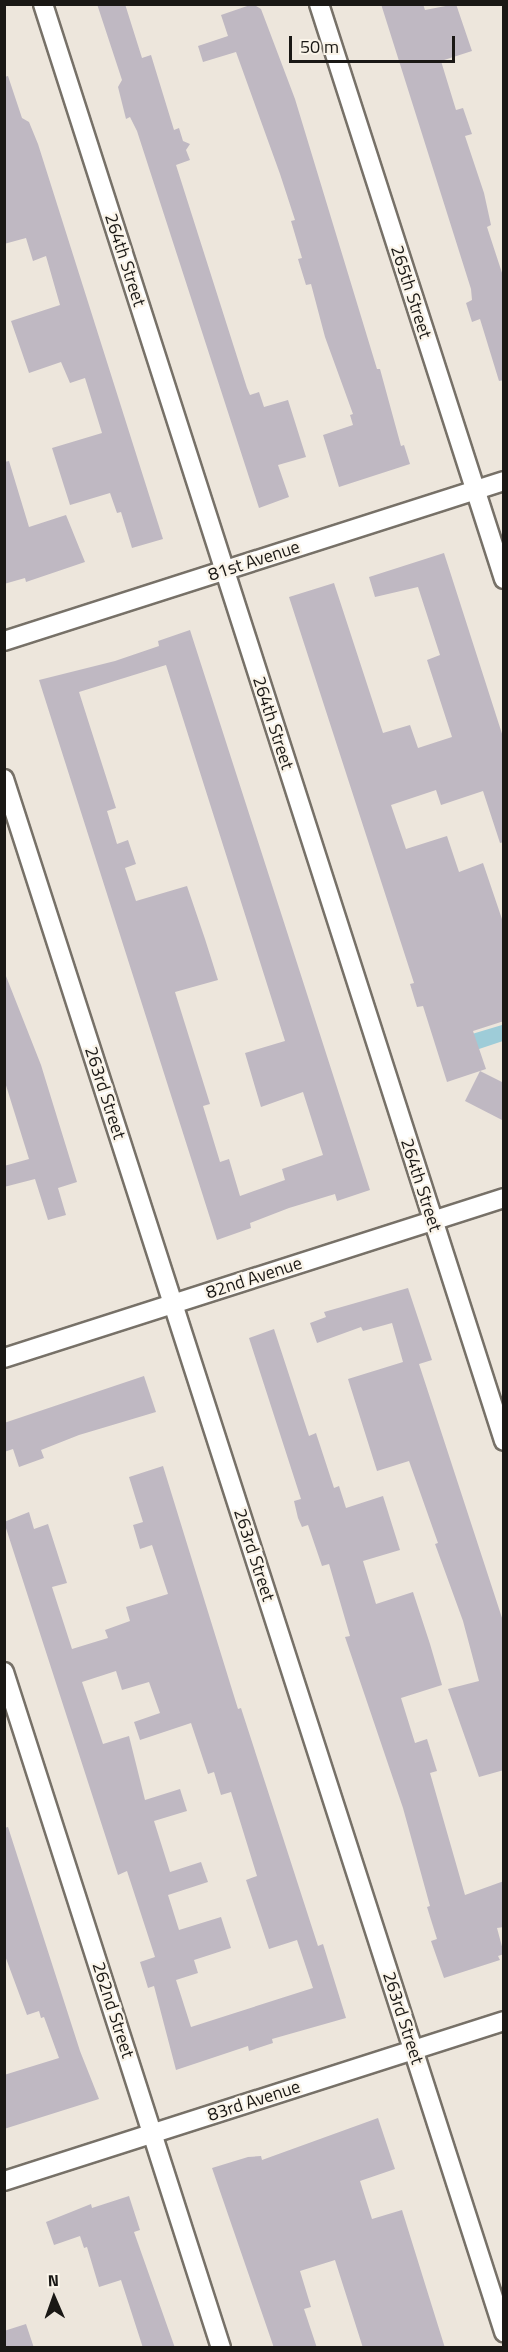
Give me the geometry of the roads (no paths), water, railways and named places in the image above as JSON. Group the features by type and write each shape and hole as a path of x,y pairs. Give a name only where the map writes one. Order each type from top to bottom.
{"street":[{"name":"264th Street","path":"43,4 504,1441"},
{"name":"265th Street","path":"319,4 504,579"},
{"name":"81st Avenue","path":"4,641 504,481"},
{"name":"263rd Street","path":"4,779 504,2332"},
{"name":"82nd Avenue","path":"4,1358 504,1198"},
{"name":"262nd Street","path":"4,1672 221,2348"},
{"name":"83rd Avenue","path":"4,2181 504,2021"}],"water":[{"path":"502,1025 503,1041 476,1050 472,1034"}]}
